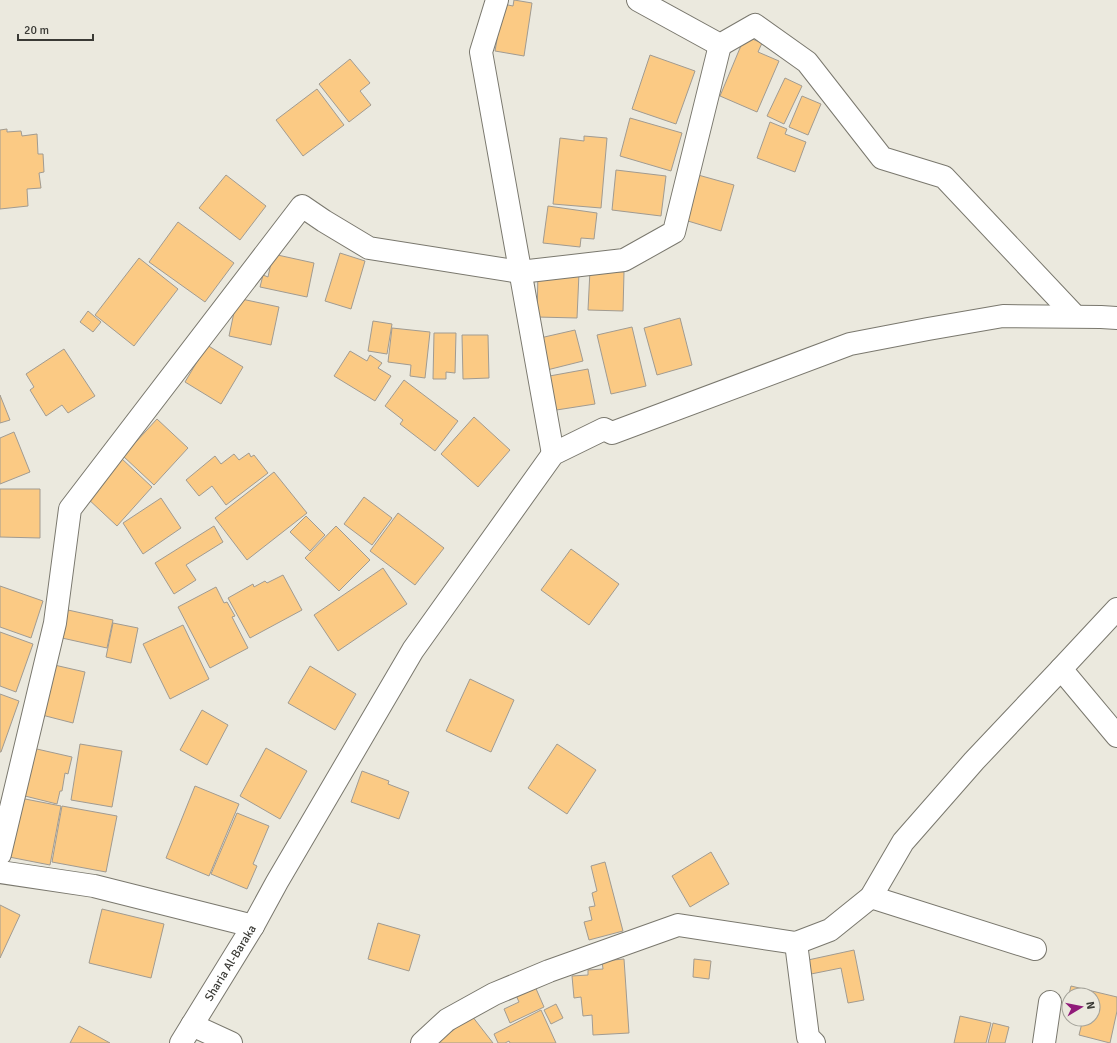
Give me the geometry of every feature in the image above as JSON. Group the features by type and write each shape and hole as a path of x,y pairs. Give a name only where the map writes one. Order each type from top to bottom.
{"street":[{"path":"497,0 481,52 553,454 604,429 612,433 850,344 1003,316 1075,316 1117,318"},
{"path":"638,0 720,45"},
{"path":"0,854 55,623 70,509 302,206 369,248 520,272 624,260 674,232 720,45 755,25 806,62 882,158 944,177 1075,316"},
{"name":"Sharia Al-Baraka","path":"186,1034 253,926 277,882 413,650 553,454"},
{"path":"422,1043 447,1020 494,994 549,971 678,925 796,943 830,930 870,897 903,842 974,761 1117,609"},
{"path":"1061,669 1117,736"},
{"path":"0,872 94,886 253,926"},
{"path":"870,897 1035,949"},
{"path":"796,943 808,1037 814,1043"},
{"path":"1044,1043 1050,1002"},
{"path":"186,1034 231,1043"}],"building":[{"path":"514,0 532,3 524,56 495,51 503,4 513,6"},
{"path":"745,36 762,43 758,52 779,61 757,112 720,96"},
{"path":"650,55 695,71 676,124 632,109"},
{"path":"350,59 370,83 360,91 371,105 349,122 319,84"},
{"path":"785,78 802,86 784,124 767,116"},
{"path":"317,89 344,125 303,156 276,120"},
{"path":"802,96 821,104 808,135 789,127"},
{"path":"630,118 682,133 671,171 620,156"},
{"path":"770,122 787,129 785,134 806,142 795,172 757,158"},
{"path":"7,129 7,132 21,131 22,136 37,134 38,154 43,154 44,172 39,173 41,188 27,189 28,206 0,209 0,130"},
{"path":"584,136 607,138 601,208 553,204 560,138 584,141"},
{"path":"616,170 666,176 661,216 612,210"},
{"path":"691,173 734,185 721,231 678,218"},
{"path":"226,175 266,206 240,240 199,208"},
{"path":"548,206 597,213 594,239 581,238 580,247 543,243"},
{"path":"178,222 234,263 205,302 149,262"},
{"path":"340,253 365,261 351,309 325,301"},
{"path":"273,254 314,263 307,297 260,287 263,275 268,277"},
{"path":"139,258 178,289 134,346 95,315"},
{"path":"590,270 624,272 623,311 588,310"},
{"path":"538,272 579,273 577,318 537,317"},
{"path":"237,298 279,307 271,345 229,336"},
{"path":"88,311 101,322 93,332 80,322"},
{"path":"680,318 692,365 657,375 644,328"},
{"path":"373,321 392,324 387,354 368,351"},
{"path":"632,327 646,386 611,394 597,335"},
{"path":"392,328 430,332 425,378 410,376 411,365 388,362"},
{"path":"575,330 583,361 547,370 540,338"},
{"path":"434,333 456,333 455,373 446,372 446,379 433,379"},
{"path":"462,335 488,335 489,378 463,379"},
{"path":"207,345 243,367 221,404 185,382"},
{"path":"64,349 95,396 68,413 62,405 46,416 30,390 34,387 26,374"},
{"path":"350,351 367,361 370,355 382,363 378,368 391,376 375,401 334,376"},
{"path":"588,369 595,404 550,411 544,377"},
{"path":"404,380 458,421 435,451 400,424 403,420 385,406"},
{"path":"0,395 10,420 0,423"},
{"path":"474,417 510,450 478,487 441,454"},
{"path":"157,419 188,448 154,485 123,456"},
{"path":"14,432 30,472 0,484 0,438"},
{"path":"249,453 251,457 254,455 268,473 226,505 212,486 199,496 186,480 215,456 221,464 234,454 239,460"},
{"path":"121,458 152,487 117,526 86,497"},
{"path":"274,472 307,513 247,560 215,518"},
{"path":"0,489 40,489 40,538 0,537"},
{"path":"364,497 392,518 372,545 344,524"},
{"path":"161,498 181,528 143,554 123,523"},
{"path":"398,513 444,548 415,585 370,551"},
{"path":"306,516 325,535 310,551 290,532"},
{"path":"214,526 223,542 186,565 196,580 174,594 155,563"},
{"path":"336,526 370,560 339,591 305,558"},
{"path":"571,549 619,584 589,625 541,590"},
{"path":"383,568 407,604 338,651 314,615"},
{"path":"283,575 302,610 250,638 228,598 253,584 254,587 265,581 267,583"},
{"path":"0,586 43,601 31,638 0,627"},
{"path":"216,587 224,603 227,602 235,616 232,617 248,648 210,668 178,607"},
{"path":"68,610 113,620 107,648 62,638"},
{"path":"113,623 138,628 131,663 106,657"},
{"path":"183,625 209,679 170,699 143,644"},
{"path":"0,632 33,644 16,692 0,686"},
{"path":"50,664 85,672 73,723 38,714"},
{"path":"310,666 356,694 335,730 288,703"},
{"path":"470,679 514,700 491,752 446,731"},
{"path":"0,694 19,701 1,752 0,752"},
{"path":"202,710 228,725 207,765 180,750"},
{"path":"80,744 122,751 112,807 71,800"},
{"path":"557,744 596,770 567,814 528,788"},
{"path":"28,747 72,757 68,774 65,773 62,791 60,791 57,804 17,794"},
{"path":"266,748 307,771 280,819 240,796"},
{"path":"362,771 389,781 388,784 409,792 399,819 351,802"},
{"path":"195,786 239,804 209,876 166,858"},
{"path":"15,797 61,806 50,865 4,856"},
{"path":"62,806 117,816 106,872 52,862"},
{"path":"237,813 269,826 253,864 257,866 247,889 211,874"},
{"path":"711,852 729,884 690,907 672,876"},
{"path":"605,862 623,931 589,940 584,922 592,920 589,907 595,906 592,893 597,891 591,866"},
{"path":"0,905 20,915 0,958"},
{"path":"102,909 164,924 151,978 89,963"},
{"path":"378,923 420,935 409,971 368,959"},
{"path":"854,950 864,1000 848,1003 841,968 811,974 808,960"},
{"path":"624,959 629,1033 593,1035 592,1015 583,1016 581,997 574,998 572,976 588,975 588,970 603,969 602,961"},
{"path":"694,959 711,961 709,979 693,977"},
{"path":"534,984 544,1007 510,1023 504,1009 519,1002 515,993"},
{"path":"1101,993 1117,997 1117,1011 1110,1043 1079,1035 1081,1027 1101,1027"},
{"path":"556,1004 563,1018 551,1024 544,1010"},
{"path":"541,1010 556,1043 510,1043 509,1041 505,1043 498,1043 494,1034"},
{"path":"472,1016 493,1043 436,1043"},
{"path":"960,1016 991,1023 986,1043 954,1043"},
{"path":"993,1023 1009,1027 1005,1043 988,1043"},
{"path":"79,1026 110,1043 70,1043"}]}
